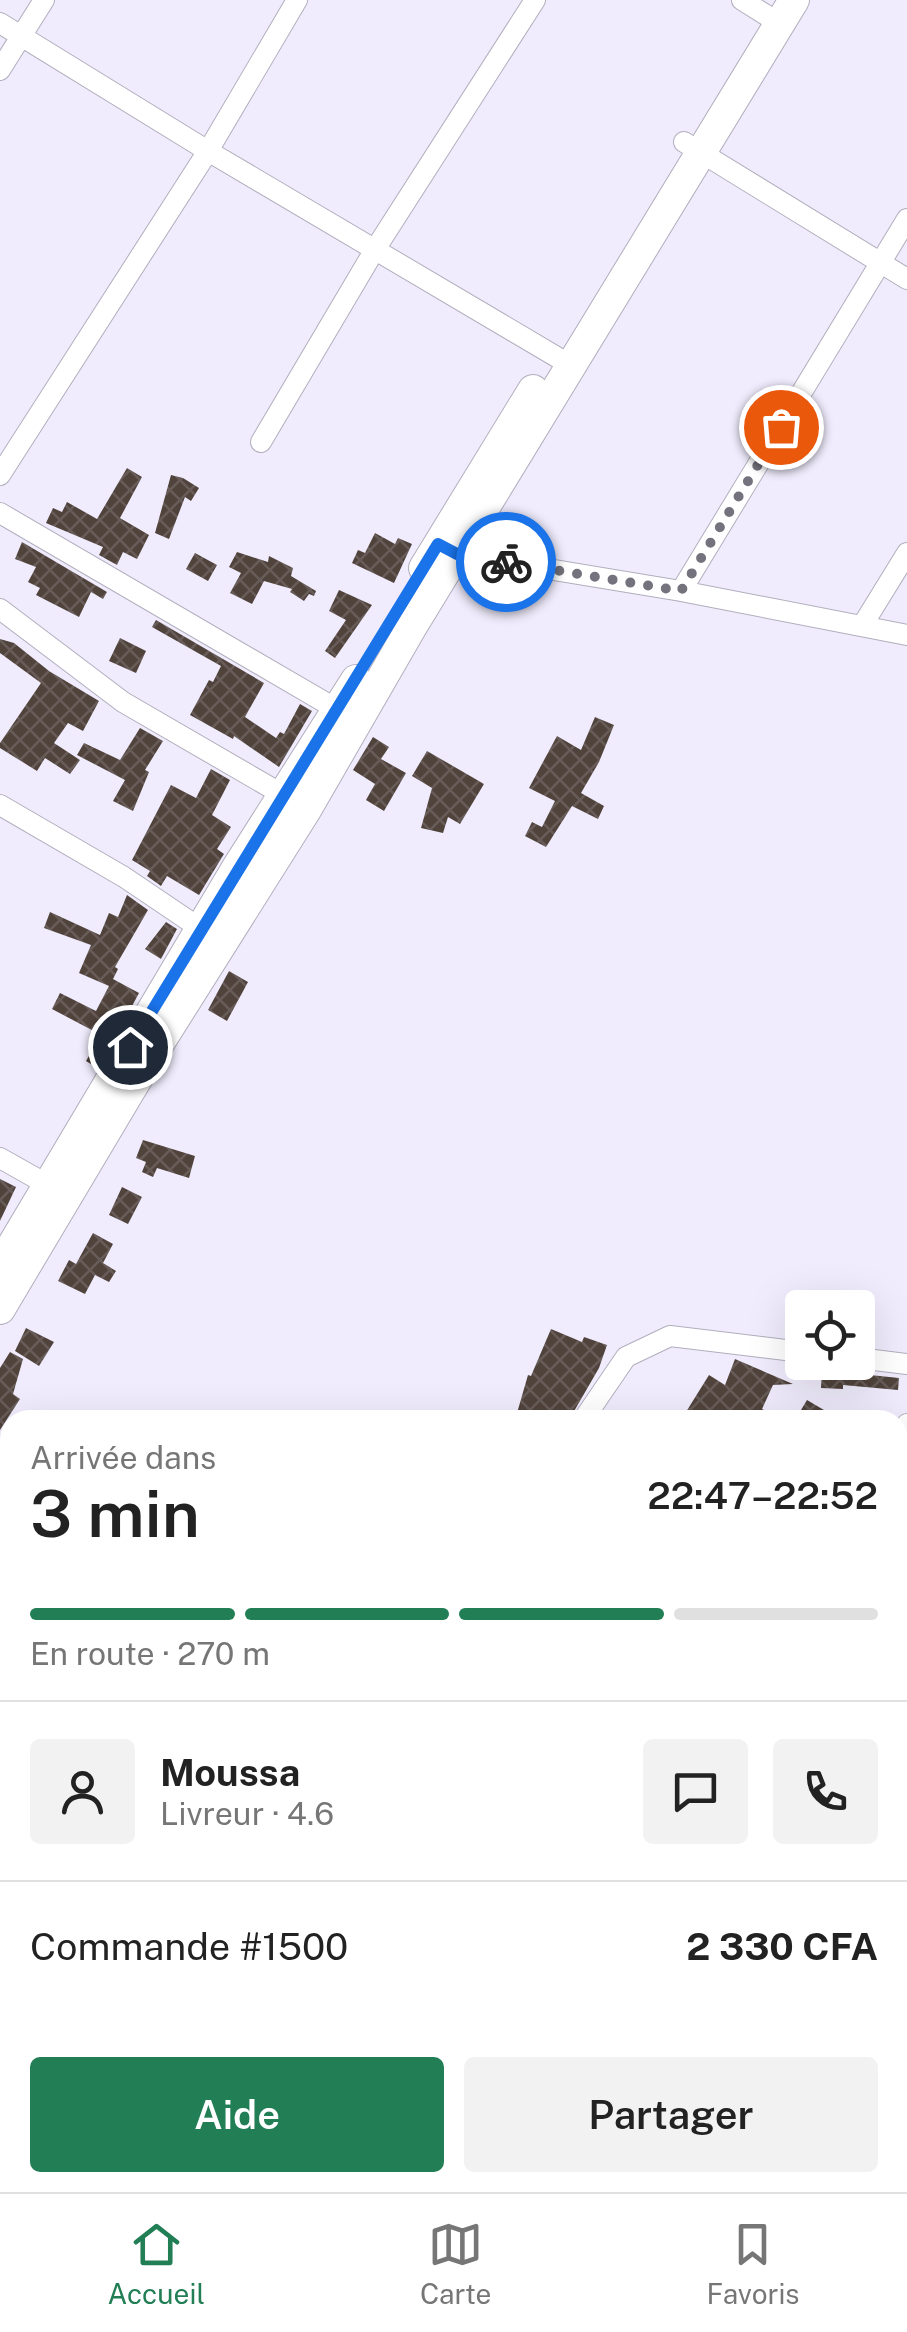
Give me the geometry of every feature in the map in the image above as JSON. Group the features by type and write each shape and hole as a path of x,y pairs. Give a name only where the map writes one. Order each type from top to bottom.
{"main road":[{"path":"0,1266 58,1190 295,803 693,148 770,7"},
{"path":"0,1309 58,1190 201,929 295,803 338,710 448,549"}],"street":[{"path":"0,70 44,0"},
{"path":"0,476 208,152 298,0"},
{"path":"261,442 374,251 535,0"},
{"path":"0,23 208,152 563,361"},
{"path":"693,148 907,279"},
{"path":"681,591 907,219"},
{"path":"0,513 338,710"},
{"path":"448,549 907,635"},
{"path":"862,626 907,552"},
{"path":"0,609 124,702 295,803"},
{"path":"0,805 43,828 201,929"},
{"path":"0,1158 58,1190"},
{"path":"590,1410 626,1357 670,1336 785,1350"},
{"path":"875,1360 907,1364"}],"building":[{"path":"127,468 142,477 120,518 149,535 137,559 123,552 117,565 99,555 103,547 46,523 53,508 62,512 67,502 97,519"},
{"path":"171,475 199,488 191,501 185,497 169,539 155,533"},
{"path":"375,533 395,544 398,538 412,544 394,583 352,563 358,550 365,553"},
{"path":"22,542 107,592 103,599 91,592 79,617 36,595 40,588 28,582 36,567 15,559"},
{"path":"237,552 268,562 269,556 293,568 291,576 316,591 314,596 309,594 304,601 290,592 292,589 264,581 252,604 230,593 241,573 229,567"},
{"path":"195,553 217,565 208,581 186,569"},
{"path":"339,590 372,605 335,658 325,651 346,620 329,611"},
{"path":"156,620 264,683 245,717 276,738 280,732 284,734 300,704 312,711 279,767 234,736 233,739 190,715 221,666 152,627"},
{"path":"120,638 146,651 136,673 109,661"},
{"path":"0,639 14,643 49,671 99,701 83,731 68,723 54,743 80,760 70,774 45,758 37,771 0,748 41,683 0,653"},
{"path":"595,717 614,725 581,793 604,806 598,819 572,806 546,847 525,836 532,822 542,827 555,801 529,788 557,736 581,750"},
{"path":"140,728 163,741 145,770 149,772 133,811 113,801 125,780 77,755 84,743 120,760"},
{"path":"373,737 389,747 381,759 406,773 384,811 366,800 375,784 353,770"},
{"path":"427,751 484,784 460,824 448,817 443,833 421,828 432,788 412,776"},
{"path":"211,769 230,780 212,815 231,827 217,849 224,854 199,895 167,876 161,886 147,876 150,871 132,860 171,785 196,798"},
{"path":"127,895 148,910 115,967 118,969 113,979 139,993 124,1021 116,1017 105,1037 52,1009 60,993 96,1011 109,986 79,973 91,945 44,928 50,912 100,935 109,913 118,917"},
{"path":"166,922 177,929 161,959 145,949"},
{"path":"229,971 248,982 227,1021 208,1010"},
{"path":"100,1037 111,1043 96,1067 86,1061"},
{"path":"143,1140 195,1156 189,1178 157,1168 153,1177 142,1172 146,1162 136,1158"},
{"path":"0,1179 16,1187 0,1221"},
{"path":"122,1187 142,1197 128,1224 109,1215"},
{"path":"93,1233 113,1244 103,1263 116,1271 109,1282 95,1275 85,1294 58,1281 69,1260 76,1264"},
{"path":"26,1328 54,1342 39,1366 15,1351"},
{"path":"551,1329 582,1342 584,1337 607,1345 599,1368 575,1410 518,1410 528,1375 531,1376"},
{"path":"10,1352 23,1359 13,1394 20,1399 13,1410 0,1410 0,1368"},
{"path":"735,1359 793,1384 773,1385 764,1410 687,1410 709,1375 725,1385"},
{"path":"875,1376 899,1378 898,1390 843,1385 843,1389 821,1388 821,1380 875,1380"},
{"path":"807,1400 824,1410 801,1410"}],"way so far":[{"path":"506,562 681,591 781,427"}],"route":[{"path":"130,1047 438,544 457,554 506,562"}]}
